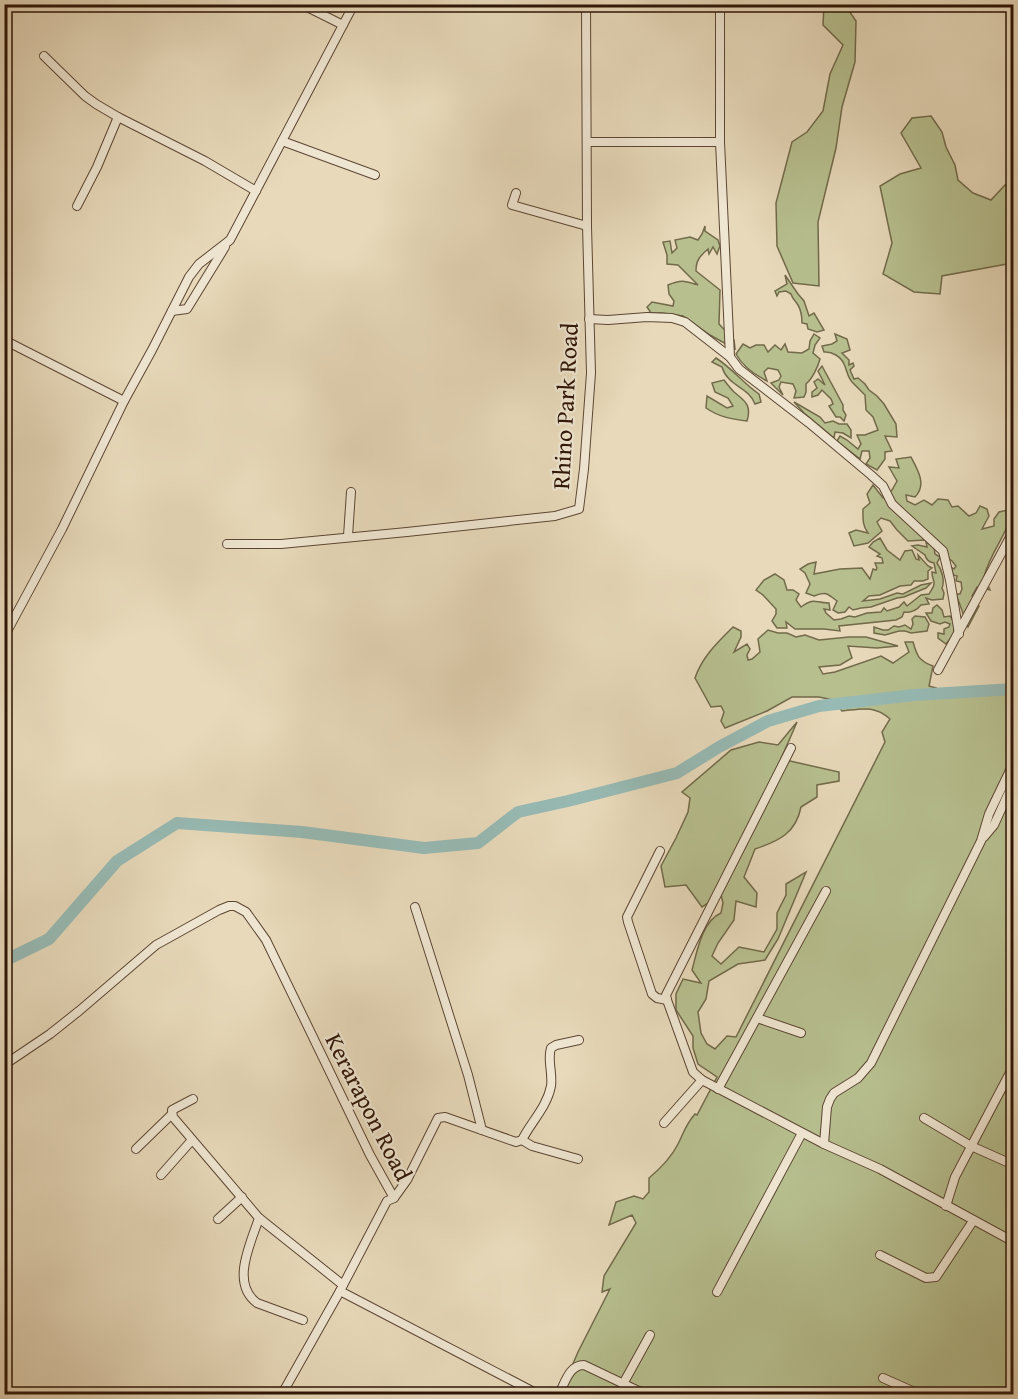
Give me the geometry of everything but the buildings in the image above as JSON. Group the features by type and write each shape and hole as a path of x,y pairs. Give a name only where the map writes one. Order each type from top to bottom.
{"street":[{"path":"301,4 343,25"},
{"path":"172,311 187,309 230,240 354,4"},
{"name":"Rhino Park Road","path":"227,544 281,544 407,532 555,516 579,509 591,373 587,226 586,4"},
{"path":"720,4 720,142 730,357"},
{"path":"44,56 86,96 118,117 205,161 256,191"},
{"path":"77,206 97,167 118,117"},
{"path":"282,141 375,175"},
{"path":"586,142 720,142"},
{"path":"516,193 512,205 587,226"},
{"path":"4,638 62,529 124,401 189,277 195,268 230,240"},
{"path":"590,320 647,317 672,318 685,322 730,357 739,369 872,475 883,486 892,504 943,551 958,634"},
{"path":"4,339 124,401"},
{"path":"348,537 351,492"},
{"path":"938,670 1014,530"},
{"path":"791,748 666,995 693,1072 718,1089 824,1144 880,1169 1014,1242"},
{"path":"824,1144 827,1107 830,1099 834,1093 858,1078 871,1063 981,841 989,814 1014,762"},
{"path":"981,841 994,825 1014,781"},
{"path":"660,851 627,917 651,991 657,998 667,1000"},
{"path":"718,1089 826,891"},
{"name":"Kerarapon Road","path":"4,1065 72,1017 156,945 224,907 235,906 246,912 266,940 370,1155 394,1198 387,1201 282,1395"},
{"path":"415,907 468,1075 482,1130"},
{"path":"757,1018 801,1033"},
{"path":"394,1198 407,1180 437,1119 445,1117 516,1142 522,1140 546,1102 552,1082 549,1054 551,1048 579,1040"},
{"path":"946,1206 955,1177 1014,1065"},
{"path":"664,1123 702,1080"},
{"path":"136,1149 172,1114 172,1110 193,1098"},
{"path":"172,1114 259,1218 341,1288 532,1391"},
{"path":"924,1118 971,1146 1014,1163"},
{"path":"717,1292 802,1133"},
{"path":"161,1175 192,1140"},
{"path":"522,1140 532,1146 578,1159"},
{"path":"218,1219 242,1197"},
{"path":"259,1218 244,1268 245,1288 251,1299 257,1303 303,1320"},
{"path":"880,1255 926,1278 936,1277 973,1221"},
{"path":"623,1384 650,1335"},
{"path":"559,1395 571,1370 579,1365 584,1365 645,1395"},
{"path":"883,1378 920,1395"},
{"path":"1008,1395 1014,1385"}],"green space":[{"path":"824,5 845,5 856,21 855,62 842,107 836,148 818,222 819,286 793,283 777,246 776,203 792,142 807,132 823,111 830,74 843,45 823,25"},
{"path":"931,116 942,132 955,165 958,180 973,193 991,200 1005,185 1013,185 1013,265 1007,264 942,276 940,294 914,292 883,274 892,243 880,186 900,174 921,168 901,133 912,118"},
{"path":"705,226 705,231 718,240 720,246 717,254 713,247 709,254 708,249 703,254 698,261 696,271 720,290 719,324 734,340 735,349 683,316 651,313 647,307 652,302 673,306 674,301 669,294 668,285 683,281 698,285 678,265 667,264 663,242 670,241 672,253 677,248 675,240 690,237 698,240"},
{"path":"785,275 804,301 809,316 814,313 824,330 817,332 808,329 807,324 802,323 800,309 791,294 786,291 779,292 777,296 775,291 787,284"},
{"path":"814,334 820,338 813,353 820,359 806,384 804,397 794,398 796,391 793,384 781,382 779,387 783,395 771,383 779,380 781,376 778,370 768,368 764,372 767,381 750,370 736,354 743,344 750,348 764,345 768,352 775,345 781,350 785,344 788,352 802,353 809,349"},
{"path":"835,334 847,339 850,350 842,353 849,360 849,365 853,363 854,366 850,370 854,379 858,378 877,396 896,424 897,437 885,436 892,451 885,452 885,459 877,470 866,464 870,458 869,451 862,451 860,459 837,441 840,436 858,449 861,444 857,435 865,435 878,430 873,417 866,410 865,395 850,380 843,361 833,354 824,352 822,346 837,341"},
{"path":"716,358 759,394 761,402 755,404 748,393 729,379 722,367 712,362"},
{"path":"822,366 843,405 846,415 844,421 836,417 829,406 833,404 831,399 822,390 818,395 812,397 812,392 817,388 814,382 818,379 825,385 818,371"},
{"path":"724,380 748,407 747,421 725,417 706,408 707,396 727,408 733,406 728,398 715,392 712,383"},
{"path":"794,402 820,417 825,423 833,421 847,424 851,430 851,438 843,433 835,432 834,438"},
{"path":"911,457 921,482 919,492 915,497 906,495 907,501 915,505 924,500 932,505 938,499 948,500 952,507 958,506 969,516 976,513 980,506 987,509 989,516 982,529 994,526 994,519 999,512 1008,510 1012,515 986,569 984,577 990,590 977,587 972,596 979,606 968,627 956,594 960,594 962,589 961,582 956,581 957,576 953,575 951,567 954,569 956,566 934,547 935,554 940,557 937,563 943,582 943,599 926,598 929,604 921,605 911,612 904,612 902,617 896,620 839,626 840,631 795,629 786,622 787,628 777,628 772,621 776,609 756,590 764,580 775,574 784,580 787,590 793,590 799,594 796,600 801,607 812,601 829,603 830,610 824,609 834,620 881,612 884,608 887,611 899,607 904,602 907,606 921,595 929,594 934,584 932,572 936,573 934,563 912,546 927,547 926,542 931,545 925,540 908,541 890,521 881,518 877,522 882,531 868,543 854,546 849,533 856,530 868,533 863,518 863,509 870,503 867,494 873,485 883,498 892,490 897,481 889,467 899,468 896,459"},
{"path":"880,538 887,550 900,560 905,551 912,550 916,559 919,560 918,555 932,568 928,571 928,579 914,581 911,585 900,586 880,595 869,596 863,601 880,599 897,593 903,594 931,583 926,588 904,597 871,607 853,610 849,607 845,612 838,613 833,610 837,601 829,595 814,596 806,593 810,584 805,573 800,569 816,562 814,574 862,568 870,579 873,569 877,568 875,563 883,563 882,558 877,556 880,554 869,547"},
{"path":"937,605 944,617 950,616 954,622 954,634 946,644 938,638 938,633 944,634 944,629 950,624 931,621 926,613 932,613 933,608"},
{"path":"915,616 925,617 929,624 927,631 911,633 899,631 885,635 874,633 874,627 888,630 894,626 905,625 911,629 912,619"},
{"path":"733,627 741,631 741,637 734,652 747,644 750,649 747,655 748,660 760,652 758,639 768,630 796,637 805,635 819,640 866,637 898,646 877,648 848,646 852,658 840,665 819,667 823,674 881,656 893,663 909,652 905,642 913,642 919,657 933,666 929,686 936,688 930,696 1013,692 1013,1394 560,1394 578,1352 610,1289 602,1292 604,1276 636,1223 632,1215 609,1225 616,1202 634,1196 643,1199 649,1192 649,1178 672,1154 689,1121 695,1114 697,1115 717,1077 698,1064 693,1048 693,1036 676,1010 676,994 683,979 701,983 692,970 696,955 705,930 709,923 721,913 723,903 721,895 702,907 686,885 665,887 661,866 688,812 690,798 682,792 731,750 759,742 778,745 797,722 781,759 839,772 839,781 817,785 817,797 801,807 791,830 772,843 755,849 744,877 757,893 756,907 736,901 734,920 712,956 721,964 739,947 764,952 777,929 777,913 786,895 786,884 806,872 778,939 765,960 738,964 709,981 706,999 698,1012 701,1033 707,1044 715,1049 727,1036 736,1037 885,742 882,732 890,719 879,712 868,709 842,711 833,700 819,697 792,697 767,711 725,728 721,721 724,712 721,706 711,707 695,678 706,657"}],"waterway":[{"path":"4,961 49,939 117,861 177,823 302,832 424,848 478,843 518,812 677,773 768,721 819,706 914,695 1014,689"}]}
